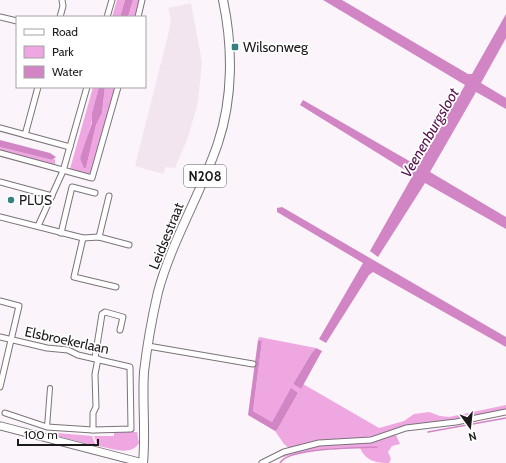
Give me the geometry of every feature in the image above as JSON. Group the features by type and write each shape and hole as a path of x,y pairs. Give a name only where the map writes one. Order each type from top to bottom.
{"main road":[{"name":"Leidsestraat","path":"144,463 144,372 154,310 162,279 214,154 224,119 229,90 230,47 223,0"},
{"path":"0,425 144,463"}],"street":[{"path":"60,16 63,6 62,0"},
{"path":"107,16 112,0"},
{"path":"138,16 142,0"},
{"path":"0,17 16,21"},
{"path":"25,135 38,88"},
{"path":"38,226 63,171 87,88"},
{"path":"0,153 92,178 118,88"},
{"path":"0,128 70,147"},
{"path":"0,182 52,196"},
{"path":"61,232 72,187 95,193"},
{"path":"99,237 109,196"},
{"path":"0,217 83,238 99,237 129,244"},
{"path":"83,238 74,277 116,287"},
{"path":"0,301 19,306 0,387"},
{"path":"5,413 47,427 93,430 93,413 96,408 96,359 102,314 105,312 123,317 120,330"},
{"name":"Elsbroekerlaan","path":"0,337 68,350 78,355 130,367 131,429 93,430"},
{"path":"148,346 252,364"},
{"path":"47,427 50,388"},
{"path":"262,463 284,452 319,443 371,440 406,428 456,422 506,412"}],"shaded area":[{"path":"191,3 202,62 198,103 187,140 175,168 166,167 163,174 135,166 169,31 171,21 168,8"}],"green space":[{"path":"117,0 125,0 120,16 112,16"},
{"path":"133,0 140,0 136,16 128,16"},
{"path":"93,88 99,88 89,132 80,158 86,168 96,125 102,113 105,88 115,88 91,172 87,175 70,169"},
{"path":"0,147 52,160 55,159 55,165 0,150"},
{"path":"259,337 316,348 293,384 301,389 303,384 379,428 404,421 414,414 429,412 440,416 449,417 506,405 506,410 362,439 325,440 289,448 284,444 275,431 298,393 291,389 272,422 253,411 262,341 258,340"},
{"path":"114,432 137,432 139,443 131,450 126,451 98,446 94,436 114,436"},
{"path":"57,433 92,436 96,446 57,436"},
{"path":"396,435 400,444 392,446 388,452 391,459 389,463 368,458 360,448 331,448 312,450 284,457 281,455 319,445 367,442"}],"water":[{"path":"125,0 133,0 128,16 120,16"},
{"path":"323,0 342,0 468,74 472,74 506,14 506,38 481,83 506,98 506,109 476,92 430,172 506,217 506,229 425,183 378,257 370,251 413,175 300,105 303,100 418,166 465,85"},
{"path":"99,88 105,88 102,113 96,125 86,168 84,168 80,158 92,123 92,114"},
{"path":"0,140 50,153 56,157 52,160 0,147"},
{"path":"282,207 506,337 506,347 373,272 369,275 326,343 319,339 363,263 277,212 277,208"},
{"path":"258,340 262,341 253,411 272,422 291,388 298,393 275,431 248,415"},
{"path":"316,348 322,351 301,389 293,384"}],"waterway":[{"path":"428,432 506,418"},
{"path":"280,463 286,458 309,451 377,447"}],"place":[{"name":"Wilsonweg","path":"235,47"},
{"name":"PLUS","path":"11,200"}],"water label":[{"name":"Veenenburgsloot","path":"430,133"}]}
